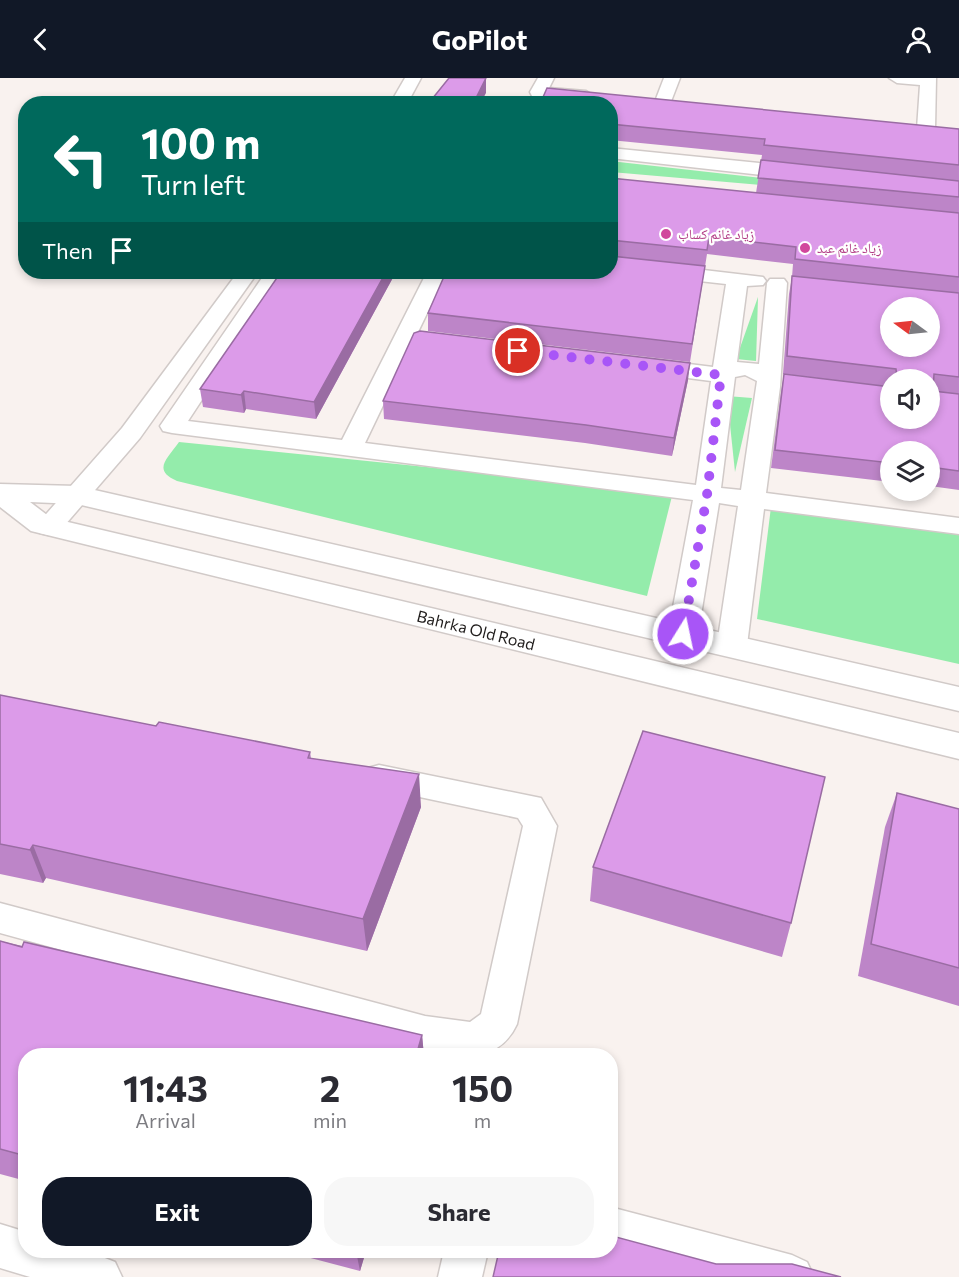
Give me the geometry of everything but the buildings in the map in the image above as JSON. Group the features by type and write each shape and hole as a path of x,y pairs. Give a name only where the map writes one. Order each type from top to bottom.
{"street":[{"path":"400,96 413,78"},
{"path":"662,104 672,78"},
{"path":"897,78 928,79 920,129 948,131"},
{"path":"538,91 587,96"},
{"path":"640,102 685,106"},
{"path":"618,154 820,175"},
{"path":"618,266 789,284 774,383 750,500 732,645"},
{"path":"49,527 131,433 243,279"},
{"path":"271,279 172,426 959,526"},
{"path":"350,447 434,279"},
{"path":"683,634 707,495 721,378 737,279"},
{"path":"405,337 475,346"},
{"path":"627,364 721,378 744,392 774,383"},
{"name":"Bahrka Old Road","path":"1,494 77,495 959,699"},
{"name":"Bahrka Old Road","path":"1,494 41,525 959,746"},
{"path":"0,918 425,1033 475,1040 498,1024 540,826 529,807 353,772"},
{"path":"618,1230 792,1277"},
{"path":"0,1246 18,1252"},
{"path":"39,1258 100,1277"},
{"path":"460,1277 464,1258"}],"green space":[{"path":"618,162 959,200 959,202 618,173"},
{"path":"758,297 756,361 736,359"},
{"path":"727,396 752,398 735,472"},
{"path":"179,442 673,492 647,596 177,481 169,477 163,468"},
{"path":"771,507 959,532 959,664 757,619"}],"place":[{"name":"زياد غانم كساب","path":"666,234"},
{"name":"زياد غانم عبد","path":"805,248"}],"route":[{"path":"518,351 721,375 707,495 683,634"}]}
